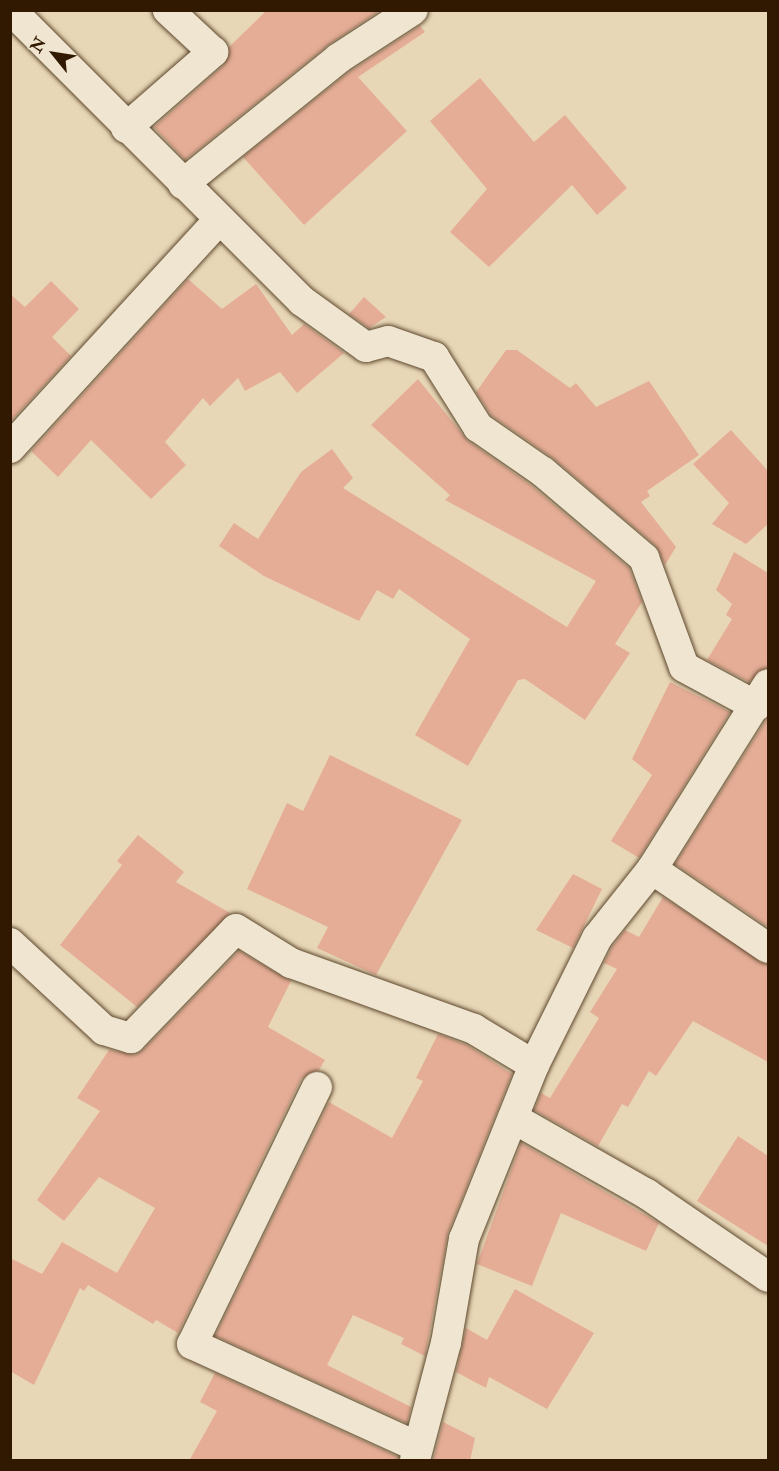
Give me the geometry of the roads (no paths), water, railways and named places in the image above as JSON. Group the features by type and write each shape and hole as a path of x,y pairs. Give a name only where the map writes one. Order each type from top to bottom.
{"street":[{"path":"11,10 126,128 302,301 366,347 388,342 434,357 478,427 543,472 644,558 684,667 762,695 652,869 597,938 534,1065 464,1239 446,1343 416,1454 192,1344 317,1087"},
{"path":"126,128 213,52 168,10"},
{"path":"183,184 339,58 413,10"},
{"path":"10,448 219,220"},
{"path":"652,869 768,948"},
{"path":"10,943 104,1030 130,1038 236,929 291,963 474,1029 534,1065"},
{"path":"513,1118 647,1194 768,1277"}]}
